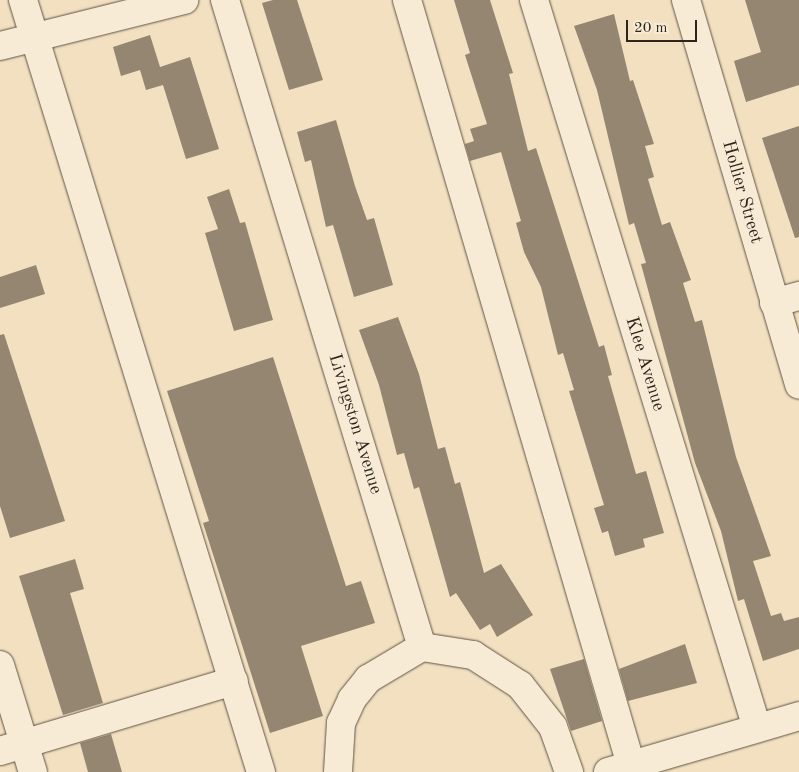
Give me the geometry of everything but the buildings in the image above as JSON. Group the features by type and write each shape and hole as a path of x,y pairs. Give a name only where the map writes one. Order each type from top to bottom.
{"street":[{"path":"23,0 234,681 260,772"},
{"path":"0,46 34,40 184,0"},
{"name":"Livingston Avenue","path":"224,0 422,647"},
{"path":"407,0 624,770 799,716"},
{"name":"Klee Avenue","path":"534,0 757,728"},
{"name":"Hollier Street","path":"686,0 787,299 799,384"},
{"path":"338,772 342,723 352,699 368,679 422,647 473,654 520,685 553,727 569,772"},
{"path":"0,665 12,747 33,772"},
{"path":"12,747 234,681"}]}
